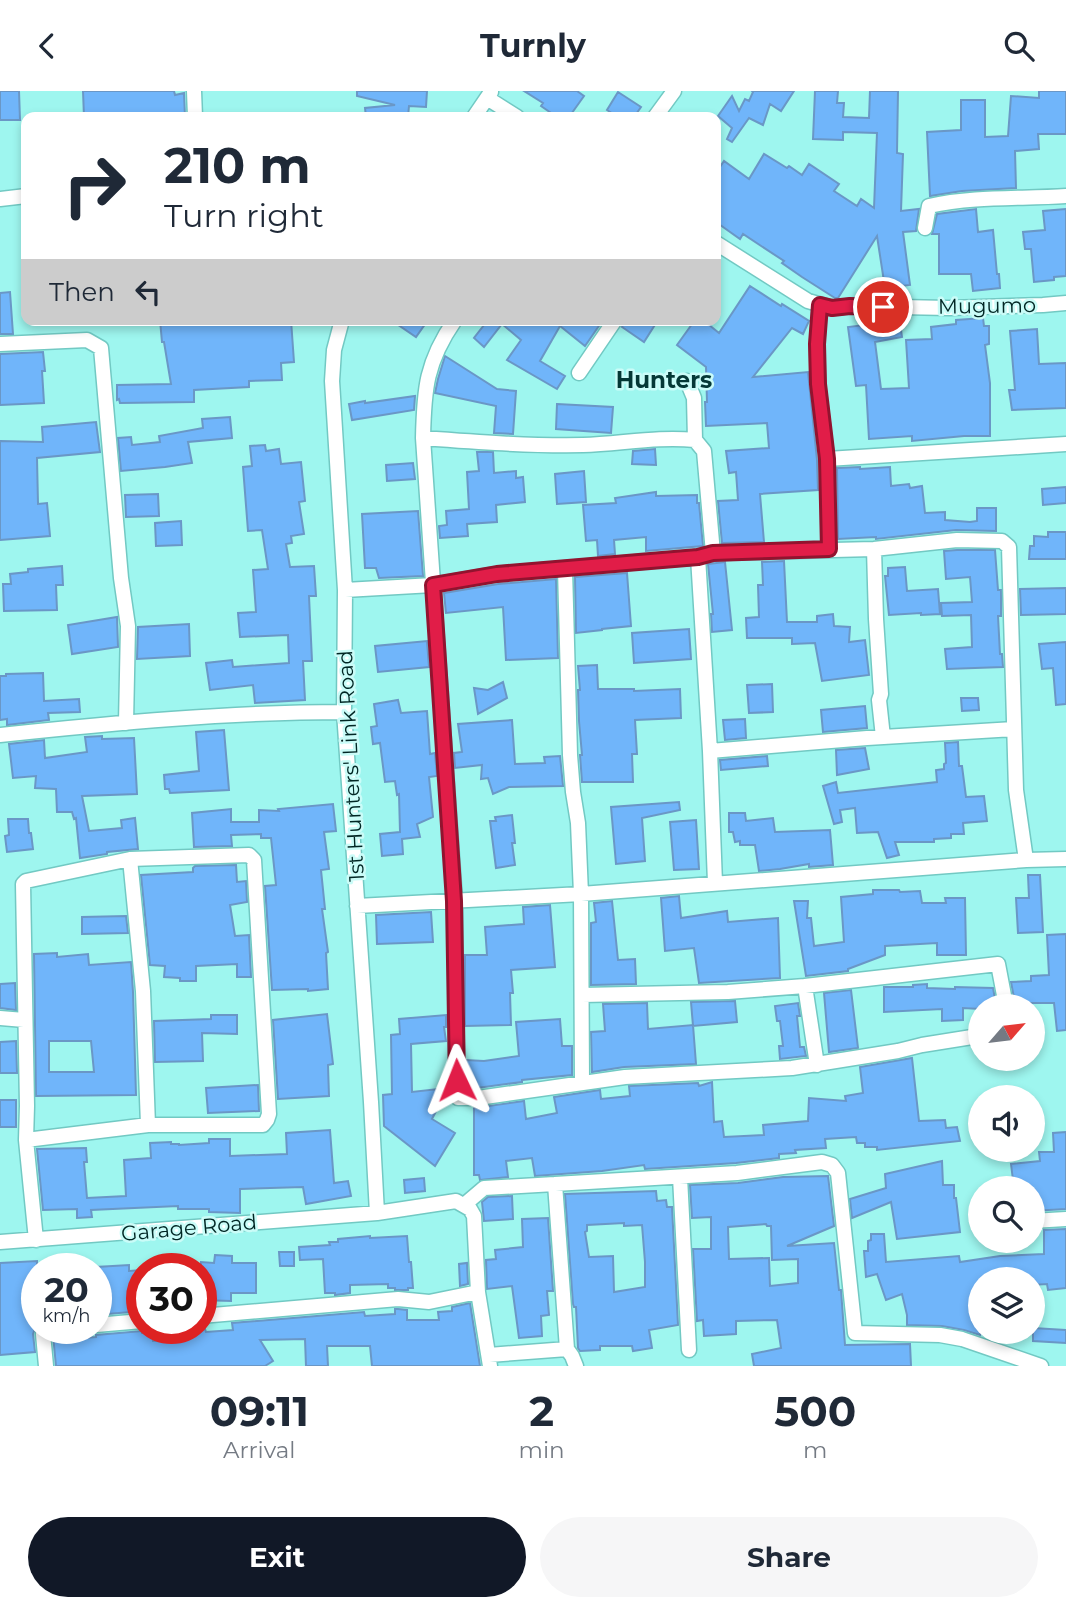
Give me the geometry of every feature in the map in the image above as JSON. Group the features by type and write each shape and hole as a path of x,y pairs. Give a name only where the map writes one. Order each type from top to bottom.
{"street":[{"path":"194,91 195,112"},
{"path":"659,112 674,91"},
{"path":"477,112 489,95 511,112"},
{"path":"925,227 929,206 979,199 1066,196"},
{"path":"0,199 21,197"},
{"name":"Mugumo","path":"721,246 808,301 832,308 948,308 1066,303"},
{"path":"820,305 818,384 827,459 829,549"},
{"name":"1st Hunters' Link Road","path":"340,326 334,350 332,381 345,590 344,712 377,1213"},
{"path":"451,326 430,365 424,396 423,438 454,901 458,1098 478,1098 625,1077 792,1068 968,1038"},
{"path":"579,373 611,326"},
{"path":"0,344 87,340 101,348 121,577 128,626 126,723"},
{"path":"687,381 694,398 695,440 704,451 713,553"},
{"path":"423,438 520,445 695,440"},
{"path":"827,459 1066,444"},
{"path":"345,590 433,585 497,574 698,557 713,553 874,549 957,540 1002,541 1009,547 1016,790 1026,860"},
{"path":"874,549 881,694 879,700 883,737"},
{"path":"698,557 715,883"},
{"path":"565,569 570,755 578,823 581,894 582,1082"},
{"path":"0,735 280,712 344,712"},
{"path":"710,751 1014,729"},
{"path":"26,1140 148,1125 263,1125 267,1121 269,1114 254,860 249,855 130,859 31,879 23,884 26,1140 36,1240"},
{"path":"130,859 144,1002 148,1125"},
{"path":"357,906 581,894 1066,859"},
{"path":"582,995 729,992 998,964 1004,994"},
{"path":"805,986 817,1065"},
{"path":"0,1019 24,1020"},
{"path":"567,1349 489,1361 478,1292 474,1216 464,1205 484,1188 737,1173 822,1162 832,1165 838,1173 855,1333 940,1335 962,1339 1041,1366"},
{"path":"680,1177 689,1350"},
{"path":"555,1184 567,1349 576,1366"},
{"name":"Garage Road","path":"0,1243 377,1213 456,1202 464,1205"},
{"path":"1045,1220 1066,1219"},
{"path":"217,1315 398,1299 429,1302 478,1292"},
{"path":"44,1344 46,1366"}],"building":[{"path":"0,91 19,91 20,120 0,120"},
{"path":"83,91 174,91 175,95 184,93 185,112 84,112"},
{"path":"357,91 427,91 426,107 409,106 408,112 365,112 365,108 395,105 357,96"},
{"path":"524,91 577,91 584,96 573,112 550,112 541,106 543,103"},
{"path":"794,91 781,111 770,104 763,125 749,118 732,142 727,139 732,128 721,119 721,112 732,96 739,111 745,99 749,101 753,92"},
{"path":"815,91 838,91 837,103 844,103 843,117 869,118 870,91 898,91 897,153 903,154 901,211 919,209 916,231 903,232 910,285 885,288 877,236 838,298 835,298 743,234 740,239 721,226 721,166 724,161 749,179 764,154 802,175 809,164 839,184 834,191 857,206 861,199 874,208 877,133 843,132 843,140 813,139"},
{"path":"1039,91 1066,91 1066,134 1038,134 1039,149 1015,151 1016,188 930,196 927,132 961,130 961,100 985,100 985,137 1008,136 1011,96 1039,98"},
{"path":"618,92 641,107 638,112 607,110"},
{"path":"976,209 978,232 993,230 1000,288 973,291 971,274 939,274 939,234 932,234 937,214"},
{"path":"1066,209 1066,276 1034,282 1031,249 1025,249 1023,232 1045,230 1043,211"},
{"path":"750,286 809,321 803,334 792,328 753,377 808,372 817,460 818,490 760,494 764,542 722,543 718,501 738,500 736,472 729,473 726,451 769,448 767,423 706,426 706,367 677,345 691,326 710,326 719,333"},
{"path":"10,292 13,334 0,334 0,293"},
{"path":"983,318 984,326 989,326 989,344 985,345 990,383 990,436 912,441 912,436 869,439 866,385 856,386 848,327 872,324 873,328 900,323 902,337 875,342 881,389 909,388 906,340 932,339 931,327 956,324 956,320"},
{"path":"161,326 291,326 294,362 281,363 282,380 249,381 249,387 194,390 194,402 120,403 119,399 117,400 117,385 171,384"},
{"path":"400,326 424,326 416,337"},
{"path":"483,326 500,326 484,347 474,338"},
{"path":"504,326 560,326 540,361 565,376 557,389 507,360 521,340"},
{"path":"560,326 599,326 585,346"},
{"path":"622,326 654,326 644,342"},
{"path":"1037,329 1039,364 1066,363 1066,408 1012,410 1009,390 1015,390 1010,331"},
{"path":"43,352 44,403 0,405 0,354"},
{"path":"445,356 497,389 516,391 513,434 494,433 496,406 435,393"},
{"path":"415,396 414,410 352,420 349,404"},
{"path":"557,404 613,407 611,433 556,429"},
{"path":"230,417 232,438 188,442 192,463 121,471 118,438 131,437 132,445 160,442 159,436 203,428 202,419"},
{"path":"96,422 100,452 37,458 38,504 47,503 50,536 0,540 0,441 43,442 42,427"},
{"path":"265,445 266,451 279,449 281,464 301,462 305,501 299,502 304,534 291,536 292,543 286,544 290,567 314,566 316,596 309,596 312,661 303,661 305,700 255,703 253,685 210,690 206,663 232,660 233,667 289,663 288,635 240,637 238,613 256,612 253,570 268,569 262,530 248,531 243,467 252,466 250,446"},
{"path":"655,449 656,465 632,464 633,451"},
{"path":"477,452 493,452 494,473 516,471 516,478 523,477 525,502 496,505 497,522 467,524 468,536 440,538 439,526 447,525 446,511 469,509 467,472 479,471"},
{"path":"413,463 415,479 387,481 386,465"},
{"path":"890,467 891,486 922,486 925,513 945,512 945,520 977,521 977,508 996,508 996,531 956,530 876,539 838,539 837,468"},
{"path":"584,471 586,502 557,504 555,474"},
{"path":"1066,487 1066,503 1043,505 1042,489"},
{"path":"656,492 656,496 697,495 703,546 646,551 646,537 614,540 615,554 598,556 597,540 586,541 583,505 616,503 615,498"},
{"path":"158,494 159,516 126,517 125,495"},
{"path":"418,511 423,576 379,578 376,568 365,568 362,514"},
{"path":"181,521 182,545 156,546 155,523"},
{"path":"1048,532 1066,532 1066,559 1029,559 1030,546 1034,546 1034,536 1048,537"},
{"path":"995,550 998,590 1001,590 1001,616 998,616 1003,667 947,669 945,649 972,647 971,615 942,616 941,603 972,602 970,577 946,579 944,551"},
{"path":"784,561 787,622 817,622 817,616 833,614 834,626 850,627 849,642 865,640 869,675 822,681 815,643 792,644 792,638 747,638 746,618 759,617 758,585 763,585 762,562"},
{"path":"725,562 732,630 712,632 708,564"},
{"path":"62,566 63,585 56,585 57,610 4,611 3,584 11,584 10,574 28,572 28,569"},
{"path":"905,567 907,591 938,589 940,614 889,615 885,576 888,576 888,568"},
{"path":"627,573 631,626 576,633 575,577"},
{"path":"556,579 558,658 506,660 503,607 446,613 444,593 498,584"},
{"path":"1066,588 1066,614 1021,615 1020,589"},
{"path":"117,617 118,647 72,654 68,625"},
{"path":"189,624 190,656 137,659 138,627"},
{"path":"689,629 691,659 634,663 632,633"},
{"path":"427,641 429,667 378,672 375,646"},
{"path":"1066,642 1066,704 1056,705 1053,668 1042,669 1039,644"},
{"path":"597,665 598,689 680,689 681,718 635,720 637,754 632,754 633,782 582,782 578,666"},
{"path":"43,673 44,701 79,699 80,712 48,713 49,720 7,725 7,719 0,720 0,676"},
{"path":"503,682 507,698 478,714 474,688 488,690"},
{"path":"772,684 773,712 749,713 747,685"},
{"path":"961,698 978,698 979,710 962,711"},
{"path":"398,700 401,713 427,711 430,754 435,753 437,776 429,777 433,817 417,824 420,837 402,839 403,854 382,856 380,834 400,832 399,794 397,795 395,781 385,782 380,743 373,744 371,727 377,726 374,704"},
{"path":"865,706 867,728 823,732 821,710"},
{"path":"745,719 746,738 725,740 723,720"},
{"path":"512,720 515,764 545,763 544,757 560,756 563,786 509,787 493,794 488,778 481,779 482,765 455,768 454,753 462,752 458,724"},
{"path":"224,730 229,790 170,793 169,789 165,789 164,775 199,771 196,732"},
{"path":"102,736 102,739 134,738 137,794 82,796 89,831 122,828 121,820 135,818 138,849 80,858 76,818 74,819 72,812 57,812 56,789 35,788 36,776 13,778 9,744 44,740 45,758 87,752 85,737"},
{"path":"958,742 959,766 962,766 966,797 984,796 987,821 963,823 964,834 951,834 951,838 934,839 934,842 895,842 899,855 887,858 878,832 857,833 855,808 840,810 842,822 834,824 823,786 836,782 838,793 937,782 936,770 944,769 946,763 945,743"},
{"path":"865,748 869,769 837,775 836,750"},
{"path":"767,756 768,766 721,770 720,760"},
{"path":"679,802 680,810 642,818 645,861 616,864 611,807"},
{"path":"333,804 336,831 324,832 329,869 321,870 325,909 322,909 328,952 328,989 272,990 265,886 276,885 271,838 261,838 261,834 231,835 232,846 194,847 192,813 231,809 231,822 259,822 259,810 279,811 278,809"},
{"path":"729,813 745,813 746,821 773,818 775,832 830,830 833,865 809,867 809,864 759,871 755,845 740,845 740,841 735,842 733,832 729,832"},
{"path":"512,815 515,865 496,868 490,821 496,821 495,817"},
{"path":"8,819 28,819 33,849 7,852 5,836 9,835"},
{"path":"696,820 699,869 674,870 670,822"},
{"path":"236,865 237,882 246,881 247,902 230,905 235,936 249,935 251,977 237,977 237,964 196,966 196,981 164,977 165,966 150,965 141,875 193,872 195,866"},
{"path":"1028,875 1040,875 1043,932 1018,933 1016,898 1029,898"},
{"path":"873,890 920,891 922,903 946,903 945,898 965,898 966,955 937,955 937,943 885,946 885,955 848,971 806,976 794,901 808,901 807,918 811,918 814,946 844,942 841,897 873,894"},
{"path":"679,896 681,918 727,911 728,922 778,918 780,978 699,983 694,948 665,951 661,898"},
{"path":"612,901 618,960 635,959 636,984 591,985 591,923 596,922 594,903"},
{"path":"550,905 555,967 511,970 511,1025 465,1026 465,955 487,955 485,927 524,924 523,907"},
{"path":"431,912 433,942 377,944 376,915"},
{"path":"126,916 128,933 82,934 82,917"},
{"path":"1066,934 1066,1030 1057,1031 1054,1003 1045,1003 1045,994 1013,994 1011,982 1031,981 1031,976 1049,975 1047,935"},
{"path":"57,953 57,957 88,954 89,965 131,962 136,1095 36,1096 34,954","holes":["49,1041 91,1041 94,1072 49,1072"]},
{"path":"15,983 16,1010 0,1008 0,984"},
{"path":"927,984 927,988 993,988 994,994 968,994 968,1008 963,1008 963,1020 942,1021 942,1009 884,1012 884,987"},
{"path":"851,990 858,1048 829,1052 824,993"},
{"path":"735,1001 737,1022 693,1026 691,1002"},
{"path":"647,1003 648,1029 693,1025 696,1064 624,1067 592,1072 591,1032 605,1031 603,1004"},
{"path":"798,1003 800,1047 804,1047 806,1056 780,1059 779,1046 783,1046 775,1006"},
{"path":"327,1014 333,1064 328,1065 329,1096 278,1099 273,1020"},
{"path":"211,1015 237,1015 237,1034 202,1033 203,1061 155,1062 154,1021 211,1019"},
{"path":"446,1015 446,1041 411,1044 412,1092 448,1088 432,1119 455,1133 435,1166 384,1126 383,1095 392,1094 391,1035 400,1034 399,1019"},
{"path":"560,1019 562,1046 572,1046 572,1075 467,1088 466,1060 484,1061 519,1056 516,1022"},
{"path":"16,1041 17,1073 0,1073 0,1042"},
{"path":"912,1058 919,1121 945,1120 946,1128 957,1127 960,1141 877,1150 877,1147 865,1147 865,1143 857,1143 856,1137 825,1139 826,1148 795,1150 796,1153 779,1154 779,1158 645,1169 644,1165 535,1176 532,1158 506,1161 508,1177 480,1180 479,1175 474,1175 474,1108 524,1101 526,1119 557,1113 554,1097 600,1090 601,1099 630,1096 629,1086 698,1083 699,1086 712,1082 714,1122 722,1121 724,1137 764,1135 763,1125 808,1121 809,1098 846,1101 845,1096 863,1093 860,1067"},
{"path":"258,1085 259,1111 208,1113 206,1088"},
{"path":"0,1100 16,1100 16,1127 0,1127"},
{"path":"330,1130 334,1183 348,1181 351,1196 306,1204 303,1187 240,1189 240,1213 178,1209 178,1206 91,1210 92,1217 77,1218 77,1209 43,1210 37,1149 86,1148 87,1162 84,1162 87,1198 126,1196 124,1160 151,1158 150,1143 171,1142 179,1145 209,1143 209,1139 230,1139 230,1156 287,1154 286,1133"},
{"path":"1066,1132 1066,1209 1045,1210 1045,1176 1012,1176 1011,1164 1045,1162 1045,1152 1054,1152 1053,1133"},
{"path":"942,1161 943,1185 954,1185 960,1232 897,1239 891,1202 852,1218 850,1199 886,1188 885,1174"},
{"path":"828,1176 834,1226 787,1246 834,1243 845,1345 910,1344 911,1366 754,1366 752,1354 781,1348 777,1320 736,1321 736,1334 704,1336 703,1320 697,1321 693,1249 711,1249 711,1217 692,1218 690,1185 738,1183 783,1177","holes":["771,1226 772,1260 798,1259 798,1283 770,1286 769,1258 729,1259 728,1227"]},
{"path":"424,1178 425,1191 405,1193 404,1180"},
{"path":"656,1191 657,1201 666,1200 667,1207 672,1207 678,1325 649,1330 652,1348 633,1351 632,1346 600,1346 600,1350 580,1351 578,1348 565,1194","holes":["624,1223 624,1226 642,1225 645,1287 614,1292 613,1256 589,1257 585,1232 587,1225"]},
{"path":"512,1196 513,1219 484,1221 482,1202 488,1197"},
{"path":"548,1218 553,1291 547,1291 549,1315 541,1316 542,1336 519,1338 512,1286 487,1289 486,1260 496,1259 495,1250 523,1247 522,1219"},
{"path":"1066,1229 1066,1288 1048,1290 1045,1284 1045,1267 968,1267 968,1331 942,1326 907,1325 902,1294 886,1300 877,1274 866,1277 864,1251 868,1251 871,1234 884,1234 886,1262 959,1256 960,1262 1000,1256 1044,1254 1045,1230"},
{"path":"407,1236 413,1288 395,1290 388,1288 388,1284 350,1285 350,1293 325,1293 323,1259 300,1260 299,1247 330,1245 329,1242 338,1242 338,1239"},
{"path":"279,1252 294,1252 294,1266 280,1266"},
{"path":"217,1255 232,1256 232,1263 256,1263 256,1293 231,1293 231,1301 217,1301"},
{"path":"21,1262 21,1344 34,1344 35,1352 0,1355 0,1263"},
{"path":"467,1263 468,1284 460,1286 459,1264"},
{"path":"126,1265 126,1312 112,1314 112,1266"},
{"path":"470,1303 480,1366 372,1366 370,1346 327,1346 328,1366 306,1366 305,1339 260,1340 273,1361 265,1366 56,1366 54,1344 112,1344 112,1334 126,1332 126,1344 217,1344 217,1331 233,1330 232,1323 364,1312 365,1316 395,1314 395,1309 407,1310 407,1320 439,1320 438,1312 452,1311 452,1307"},
{"path":"1045,1329 1066,1330 1066,1343 1045,1342"}],"district":[{"name":"Hunters","path":"664,380"}],"route":[{"path":"457,1080 454,901 433,585 497,574 698,557 713,553 829,549 827,459 818,384 820,305 832,308 883,307"}]}
